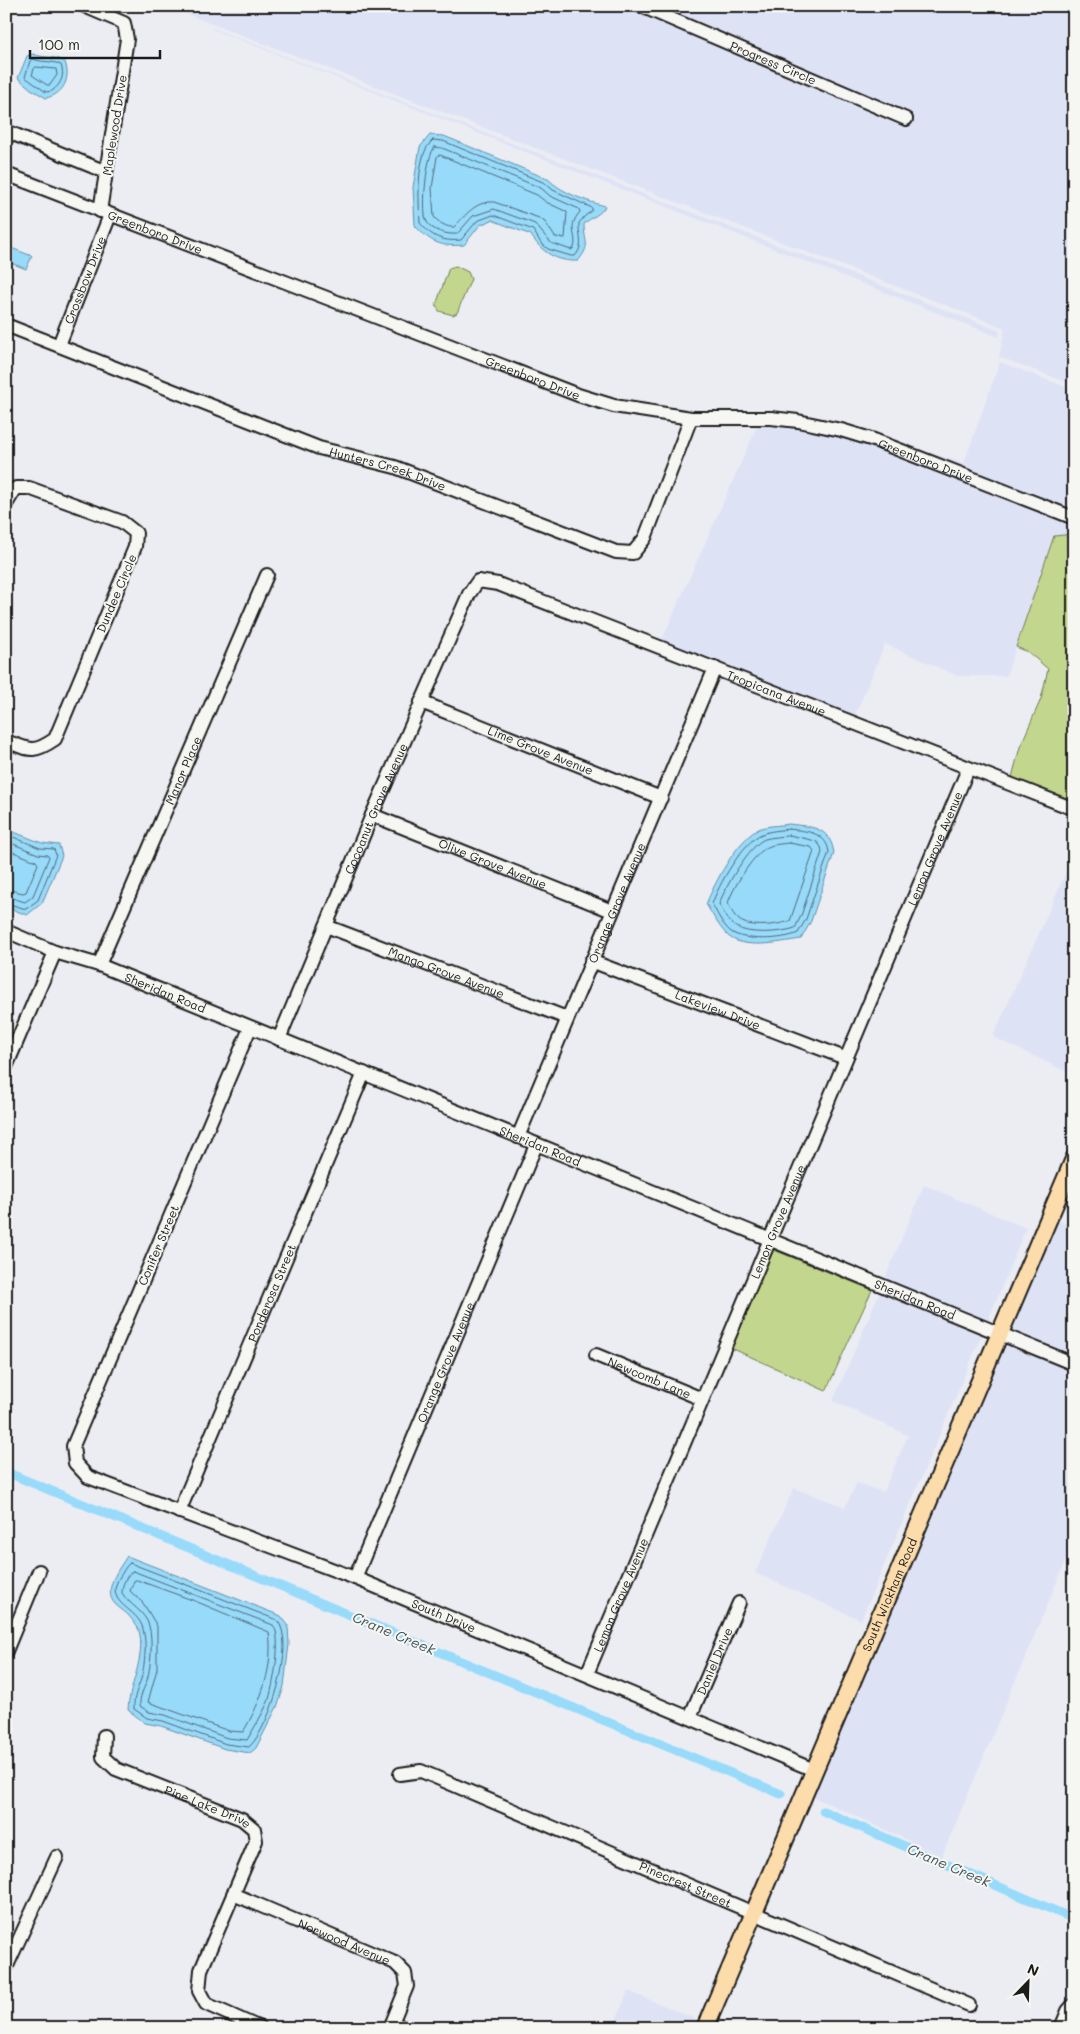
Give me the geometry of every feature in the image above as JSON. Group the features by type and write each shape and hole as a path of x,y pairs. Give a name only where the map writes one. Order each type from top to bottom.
{"main road":[{"name":"South Wickham Road","path":"705,2028 1074,1160"}],"street":[{"name":"Maplewood Drive","path":"84,6 124,23 127,38 106,172 105,213"},
{"name":"Progress Circle","path":"641,6 906,120"},
{"path":"6,131 106,172"},
{"name":"Greenboro Drive","path":"6,174 578,395 614,406 691,418 771,418 798,421 841,430 874,440 1074,518"},
{"name":"Crossbow Drive","path":"58,345 105,213"},
{"name":"Hunters Creek Drive","path":"6,325 318,448 395,467 616,552 633,552 645,538 691,418"},
{"name":"Dundee Circle","path":"6,504 16,488 29,488 122,522 136,533 135,547 55,739 41,749 26,749 6,741"},
{"name":"Manor Place","path":"99,965 267,575"},
{"name":"Tropicana Avenue","path":"478,581 498,584 1074,809"},
{"name":"Cocoanut Grove Avenue","path":"279,1039 421,702 468,594 478,581"},
{"name":"Orange Grove Avenue","path":"518,1137 715,668"},
{"name":"Lime Grove Avenue","path":"421,702 660,798"},
{"name":"Lemon Grove Avenue","path":"587,1674 968,769"},
{"name":"Olive Grove Avenue","path":"372,815 612,912"},
{"name":"Mango Grove Avenue","path":"326,926 567,1018"},
{"name":"Sheridan Road","path":"6,931 55,952 99,965 1074,1364"},
{"path":"6,1067 55,952"},
{"name":"Lakeview Drive","path":"591,961 845,1058"},
{"name":"Conifer Street","path":"75,1463 73,1446 250,1028"},
{"name":"Ponderosa Street","path":"179,1512 364,1073"},
{"name":"Orange Grove Avenue","path":"354,1578 536,1145"},
{"name":"Newcomb Lane","path":"596,1354 702,1399"},
{"name":"South Drive","path":"75,1463 88,1477 354,1578 814,1770"},
{"path":"6,1651 40,1571"},
{"name":"Daniel Drive","path":"690,1717 739,1603"},
{"name":"Pine Lake Drive","path":"104,1736 103,1757 116,1769 242,1819 254,1829 256,1841 201,1970 199,1991 206,2004 260,2028"},
{"name":"Pinecrest Street","path":"400,1774 421,1771 969,2005"},
{"path":"6,1968 57,1857"},
{"name":"Norwood Avenue","path":"234,1894 395,1962 405,1972 407,1986 395,2026"},
{"path":"1061,2028 1068,2011 1074,2004"}],"shaded area":[{"path":"166,6 1074,6 1074,385 999,357 1005,328"},
{"path":"212,29 1000,331 999,337"},
{"path":"1000,362 1074,390 1074,534 1054,537 1006,676 958,676 885,644 853,720 661,642 764,411 825,422 964,463"},
{"path":"1074,854 1074,1075 993,1037"},
{"path":"924,1185 1026,1228 987,1323 884,1281"},
{"path":"1058,1220 1074,1227 1074,1358 1011,1332"},
{"path":"880,1291 983,1332 861,1620 755,1573 794,1488 845,1507 857,1483 883,1492 908,1435 833,1401"},
{"path":"1007,1342 1074,1369 1074,1541 942,1856 814,1797"},
{"path":"628,1991 694,2018 690,2028 613,2028"}],"green space":[{"path":"456,266 468,272 471,279 457,313 453,315 439,311 436,305 449,268"},
{"path":"1074,534 1074,807 1011,781 1020,747 1041,699 1048,669 1028,652 1016,647 1054,536"},
{"path":"774,1250 872,1290 826,1391 729,1347 768,1253"}],"water":[{"path":"33,54 57,58 65,62 67,68 66,79 62,89 52,96 46,98 18,78 27,56"},
{"path":"430,135 444,136 548,179 575,196 605,206 601,212 584,224 586,247 578,261 563,260 550,255 531,235 492,220 480,225 464,245 437,243 426,236 415,226 413,187 420,147"},
{"path":"6,246 32,256 26,269 6,261"},
{"path":"789,824 818,829 824,833 832,844 834,853 811,921 801,939 751,944 733,939 723,931 706,904 715,885 727,863 749,836 764,827"},
{"path":"6,829 42,843 59,845 62,856 42,903 27,915 6,907"},
{"path":"127,1556 281,1616 288,1625 289,1644 284,1686 278,1705 256,1748 250,1753 225,1749 161,1726 145,1723 128,1710 139,1661 141,1641 139,1630 128,1615 115,1604 110,1592 116,1573"}],"waterway":[{"name":"Crane Creek","path":"6,1472 781,1794"},
{"name":"Crane Creek","path":"823,1811 1074,1919"}]}
